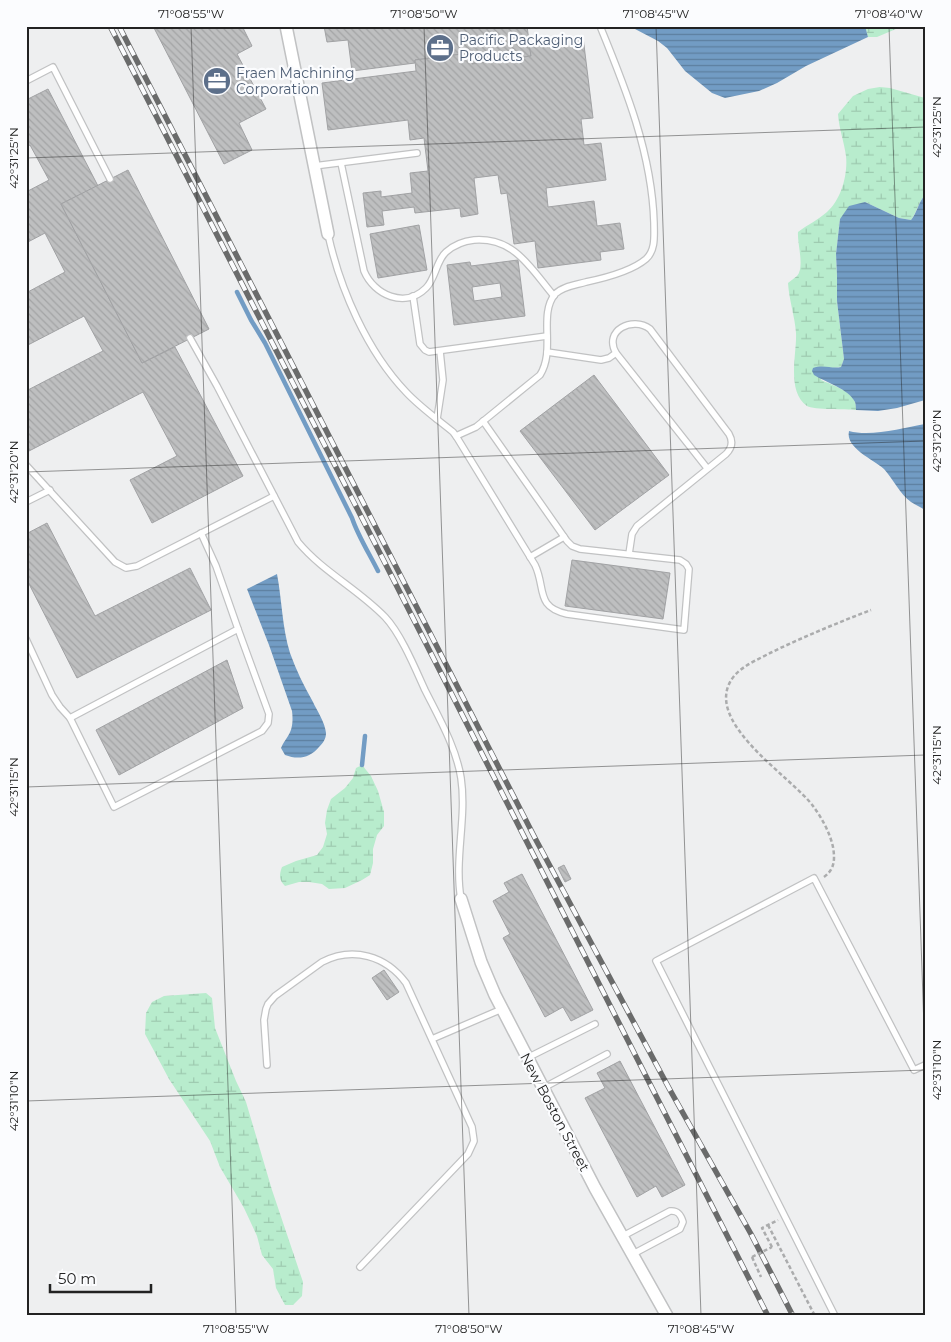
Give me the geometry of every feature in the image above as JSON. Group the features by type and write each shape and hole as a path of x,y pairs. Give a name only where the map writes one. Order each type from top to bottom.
{"street":[{"path":"286,26 328,234"},
{"name":"New Boston Street","path":"461,899 481,962 502,1009 595,1188 667,1316"}],"lane":[{"path":"456,436 469,431 483,421 540,374 545,364 547,352 548,310 551,300 557,292 564,288 604,278 637,265 648,258 653,248 654,211 642,144 627,95 600,26"},
{"path":"26,81 53,67 110,180"},
{"path":"314,166 417,153"},
{"path":"341,163 362,264 367,279 373,286 389,296 405,298 419,294 432,280 445,253 462,242 482,240 499,243 517,253 554,296"},
{"path":"328,234 331,250 343,285 359,322 382,363 421,407 456,436 535,565 540,578 544,600 549,606 560,613 684,630 689,571 686,564 680,560 578,549 572,546 483,421"},
{"path":"413,296 420,344 424,350 429,352 547,336"},
{"path":"629,554 635,527 728,452 732,444 731,439 652,331 639,324 620,328 613,338 616,353 707,468"},
{"path":"190,338 217,386 292,532 306,552 371,604 389,622 416,671 450,741 459,768 462,790 459,872 461,899"},
{"path":"437,419 443,380 440,352"},
{"path":"547,352 601,360 609,358 616,353"},
{"path":"26,466 116,562 126,568 137,566 274,496"},
{"path":"26,502 50,490"},
{"path":"26,639 52,695 70,718 114,807 262,731 268,724 269,714 216,566 201,533"},
{"path":"530,557 564,537"},
{"path":"70,718 238,629"},
{"path":"835,1316 656,961 814,878 914,1070 925,1065"},
{"path":"267,1065 264,1014 268,1004 314,966 330,958 347,954 372,957 388,965 401,976 410,991 472,1127 474,1136 473,1146 468,1154 360,1267"},
{"path":"432,1039 502,1009"},
{"path":"527,1058 595,1024"},
{"path":"542,1088 608,1054"},
{"path":"622,1236 670,1211 675,1211 679,1214 683,1222 680,1229 633,1254"}],"path":[{"path":"817,883 828,874 833,867 834,860 832,844 822,819 814,806 746,740 735,726 728,710 726,694 730,683 737,674 761,658 871,610"},
{"path":"761,1277 752,1257 772,1247 762,1228 785,1217"},
{"path":"768,1225 815,1316"}],"green space":[{"path":"865,26 903,26 877,37 868,37"},
{"path":"880,87 925,98 925,195 911,220 899,218 865,202 840,219 836,254 837,301 844,359 841,367 825,367 821,380 849,394 855,402 856,410 811,407 807,406 797,391 794,372 796,333 788,283 797,276 800,267 798,232 827,212 840,194 845,179 846,156 838,114 853,96 868,89"},
{"path":"362,765 371,776 384,812 384,826 377,835 373,849 373,863 370,875 345,888 329,889 322,884 309,882 299,882 285,886 280,877 282,867 317,855 323,847 327,834 325,823 331,799 345,788 353,778 356,768"},
{"path":"206,993 212,998 215,1028 246,1102 272,1190 303,1282 302,1296 293,1305 285,1305 276,1288 273,1269 262,1255 257,1236 244,1208 220,1167 210,1141 169,1079 145,1034 146,1013 152,1002 164,996"}],"water":[{"path":"634,26 865,26 868,37 806,66 759,91 725,98 712,93 685,71 667,48 635,29"},
{"path":"925,195 925,400 878,411 856,410 855,402 848,393 814,375 812,371 813,368 824,366 841,367 844,359 837,301 836,254 840,219 849,206 865,202 899,218 911,220"},
{"path":"925,424 925,510 907,499 884,469 855,448 851,443 849,431 867,433 897,430"},
{"path":"277,574 285,633 290,653 300,678 323,721 326,733 325,739 315,751 304,757 285,755 281,748 291,730 292,711 247,589"}],"building":[{"name":"Fraen Machining Corporation","path":"153,26 242,26 252,46 237,54 266,109 239,123 252,150 224,164"},
{"name":"Pacific Packaging Products","path":"324,26 527,26 531,56 472,64 470,53 415,60 415,63 352,71 348,40 327,42"},
{"path":"583,37 593,118 581,119 584,145 601,143 606,180 546,188 548,207 594,201 597,226 620,223 624,249 600,252 601,260 538,268 535,241 514,244 507,193 501,194 498,175 474,178 478,214 461,217 460,208 415,213 414,207 382,211 384,225 367,227 363,193 381,191 381,197 412,193 410,173 428,171 424,138 410,140 408,120 328,130 322,83 416,71 415,60 470,53 472,64 531,56 529,44"},
{"path":"48,89 98,186 61,204 142,363 175,347 243,476 152,523 130,480 177,456 143,392 29,451 26,445 26,391 103,351 84,316 26,346 26,293 65,272 45,233 26,243 26,192 49,180 30,145 26,147 26,100"},
{"path":"128,170 209,329 142,363 61,204"},
{"path":"419,225 427,270 378,278 370,234"},
{"path":"518,260 525,316 454,325 447,265 470,262 471,266","holes":["500,283 502,297 474,301 472,287"]},
{"path":"594,375 669,475 595,530 520,431"},
{"path":"47,523 95,616 190,568 211,610 77,678 26,578 26,534"},
{"path":"572,560 670,573 663,619 565,606"},
{"path":"227,660 243,708 119,775 96,730"},
{"path":"564,865 571,879 565,882 558,868"},
{"path":"522,874 593,1010 571,1021 563,1007 545,1017 503,938 510,934 493,901 509,892 504,883"},
{"path":"384,970 399,992 387,1000 372,978"},
{"path":"620,1061 685,1185 662,1197 656,1186 637,1197 585,1098 605,1088 597,1073"}],"waterway":[{"path":"237,292 265,343 378,571"},
{"path":"362,765 365,736"}],"railway":[{"path":"110,26 768,1316"},
{"path":"119,26 536,840 670,1090 751,1234 793,1316"}],"place":[{"name":"Pacific Packaging Products","path":"440,48"},
{"name":"Fraen Machining Corporation","path":"217,81"}]}
